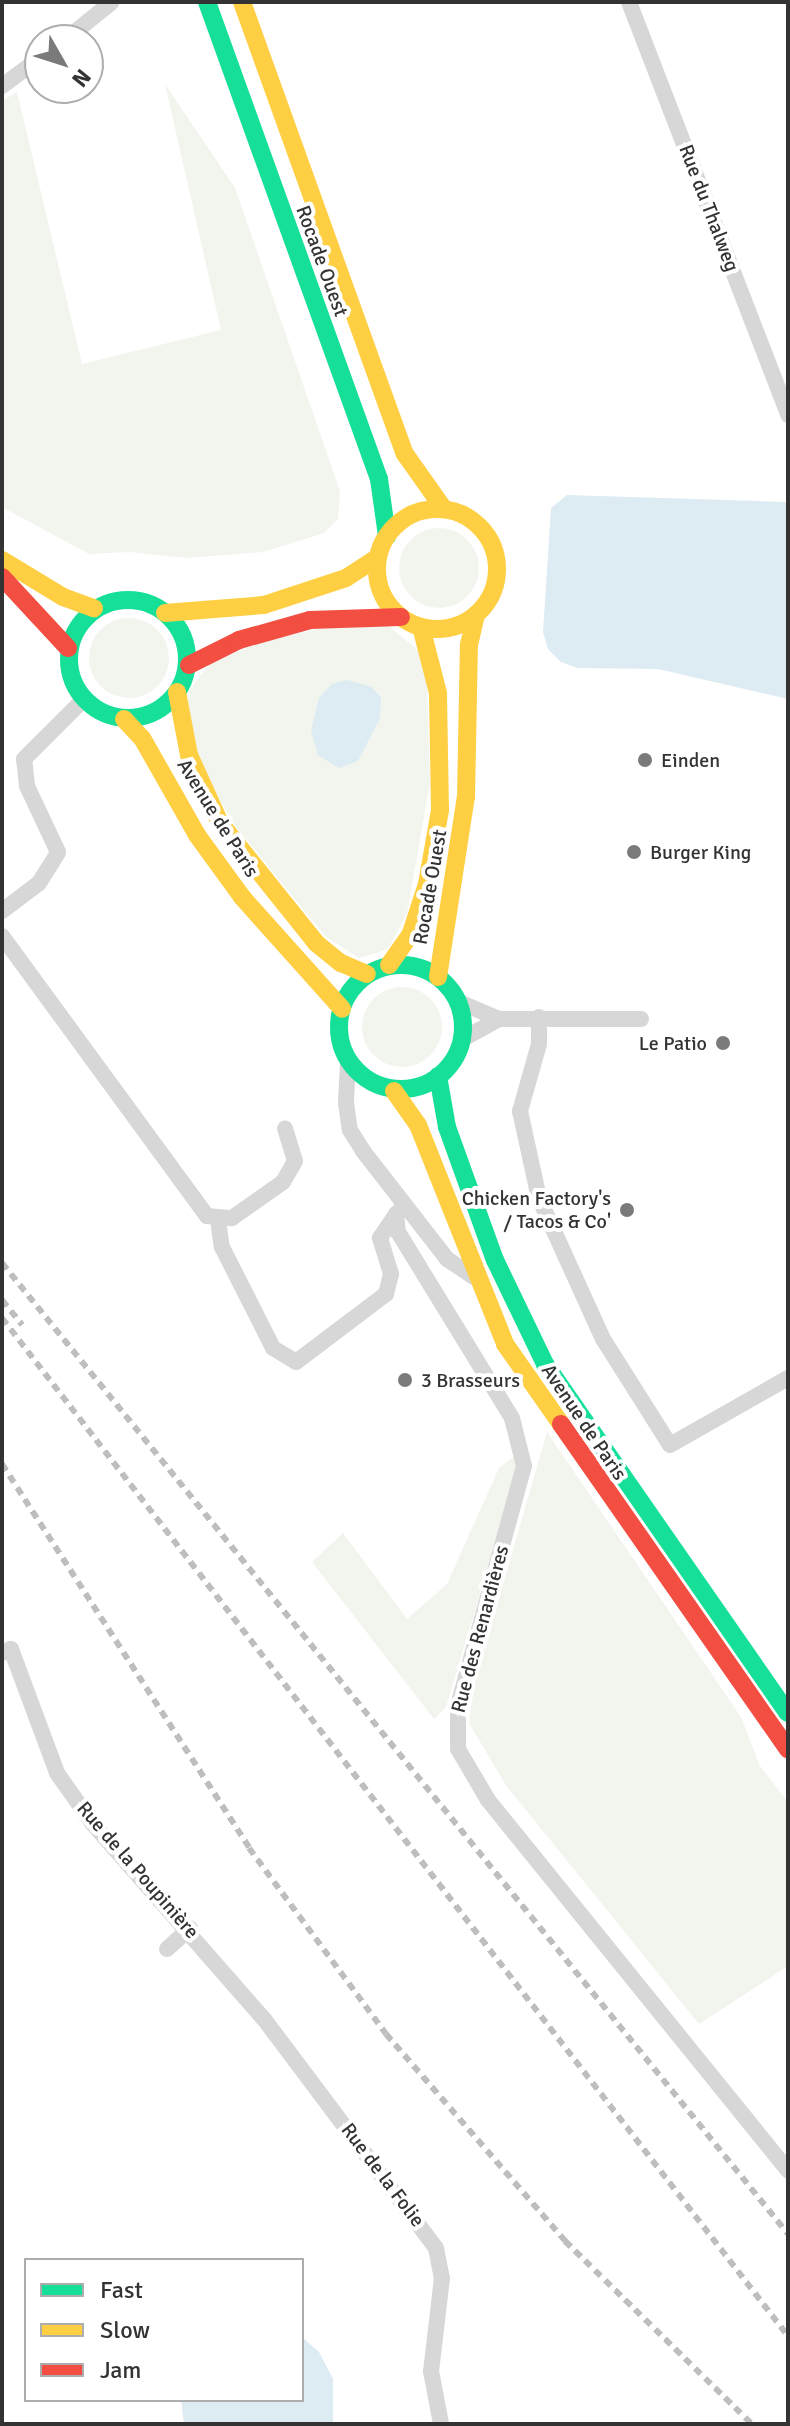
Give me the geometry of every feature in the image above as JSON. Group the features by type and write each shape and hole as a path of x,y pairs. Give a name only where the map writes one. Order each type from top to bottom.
{"main road":[{"name":"Rocade Ouest","path":"207,2 379,479 387,536"},
{"name":"Rocade Ouest","path":"242,2 405,454 444,509"},
{"path":"189,665 239,640 310,620 349,615 401,617 421,627 459,625 476,615 495,586 495,551 476,522 444,509 411,514 387,536 378,557 381,590 401,617"},
{"path":"165,613 264,605 346,578 378,557"},
{"path":"2,560 63,597 94,608 119,600 144,603 165,613 183,637 189,665 177,692 155,714 124,719 83,700 70,676 68,648 94,608"},
{"path":"2,577 68,648"},
{"name":"Rocade Ouest","path":"438,977 464,823 469,645 476,615"},
{"name":"Rocade Ouest","path":"389,965 411,933 423,896 440,810 440,706 421,627"},
{"name":"Avenue de Paris","path":"177,692 189,755 220,823 316,943 341,963 367,974"},
{"name":"Avenue de Paris","path":"124,719 142,738 197,835 242,897 342,1009"},
{"path":"389,965 416,966 438,977 457,1001 463,1021 461,1040 438,1076 418,1087 394,1091 369,1081 348,1063 339,1036 342,1009 367,974 389,965"},
{"name":"Avenue de Paris","path":"438,1076 447,1127 495,1260 545,1364 788,1713"},
{"name":"Avenue de Paris","path":"394,1091 418,1125 474,1277 505,1344 546,1408 788,1750"}],"street":[{"path":"85,24 112,2"},
{"name":"Rue du Thalweg","path":"629,2 788,415"},
{"path":"2,86 24,70"},
{"path":"2,911 39,883 58,852 32,798 24,759 83,700"},
{"path":"2,936 200,1208 218,1220 232,1218 292,1172 294,1146 285,1129"},
{"path":"457,1001 499,1019 641,1019"},
{"path":"539,1017 539,1044 520,1111 539,1198 603,1339 670,1445 788,1378"},
{"path":"461,1040 499,1019"},
{"name":"Rue des Renardières","path":"348,1063 350,1130 400,1210 447,1259 474,1277"},
{"path":"218,1220 222,1247 273,1348 296,1362 386,1294 391,1274 380,1238 400,1210"},
{"name":"Rue des Renardières","path":"400,1210 403,1241 490,1380 521,1440 521,1480 455,1718 466,1767 788,2171"},
{"name":"Rue de la Poupinière","path":"5,1646 57,1773 93,1824 219,1963"},
{"path":"167,1949 190,1928"},
{"name":"Rue de la Folie","path":"219,1963 436,2248 442,2278 431,2371 441,2424"}],"shaded area":[{"path":"165,84 235,188 340,491 338,519 324,533 263,552 187,558 130,552 89,554 2,507 2,101 17,92 82,364 221,330"},
{"path":"567,495 788,502 788,699 658,669 578,668 561,662 548,649 543,632 551,508"},
{"path":"439,528 454,531 467,540 476,553 479,568 476,583 467,596 454,605 439,608 424,605 411,596 402,583 399,568 402,553 411,540 424,531"},
{"path":"129,618 157,630 169,658 157,686 129,698 101,686 89,658 101,630"},
{"path":"385,623 419,651 427,684 430,783 407,913 388,949 359,958 325,936 232,822 200,764 187,705 189,691 210,663 262,642 330,626"},
{"path":"347,680 372,687 381,698 380,718 358,761 339,768 318,755 311,731 319,698 332,684"},
{"path":"402,987 430,999 442,1027 430,1055 402,1067 374,1055 362,1027 374,999"},
{"path":"547,1432 741,1717 760,1766 788,1802 788,1966 699,2024 505,1784 469,1723 474,1685"},
{"path":"516,1455 515,1478 446,1707 434,1719 312,1562 343,1533 407,1619 447,1584 499,1468"},
{"path":"304,2339 319,2352 333,2379 333,2424 184,2424 181,2402 304,2402"}],"railway":[{"path":"2,1263 788,2234"},
{"path":"2,1300 22,1325"},
{"path":"2,1318 788,2336"},
{"path":"2,1464 249,1848 386,2034 565,2241 752,2424"}],"traffic: fast":[{"path":"207,2 379,479 387,536"},
{"path":"128,600 151,605 170,617 182,636 187,659 182,682 170,701 151,713 128,718 105,713 86,701 74,682 69,659 74,636 86,617 105,605 128,600"},
{"path":"401,965 425,970 445,983 458,1003 463,1027 458,1051 445,1071 425,1084 401,1089 377,1084 357,1071 344,1051 339,1027 344,1003 357,983 377,970 401,965"},
{"path":"438,1076 447,1127 495,1260 545,1364 788,1713"}],"traffic: slow":[{"path":"242,2 405,454 444,509"},
{"path":"437,509 460,514 479,527 492,546 497,569 492,592 479,611 460,624 437,629 414,624 395,611 382,592 377,569 382,546 395,527 414,514 437,509"},
{"path":"165,613 264,605 346,578 378,557"},
{"path":"2,560 63,597 94,608"},
{"path":"438,977 466,797 469,645 476,615"},
{"path":"389,965 411,933 427,884 440,810 438,693 421,627"},
{"path":"177,692 189,755 220,823 316,943 341,963 367,974"},
{"path":"124,719 142,738 197,835 242,897 342,1009"},
{"path":"394,1091 418,1125 505,1344 561,1424"}],"traffic: jam":[{"path":"2,577 68,648"},
{"path":"189,665 239,640 310,620 401,617"},
{"path":"561,1424 788,1750"}],"place":[{"name":"Einden","path":"645,760"},
{"name":"Burger King","path":"634,852"},
{"name":"Le Patio","path":"723,1043"},
{"name":"Chicken Factory's / Tacos & Co'","path":"627,1210"},
{"name":"3 Brasseurs","path":"405,1380"}]}
